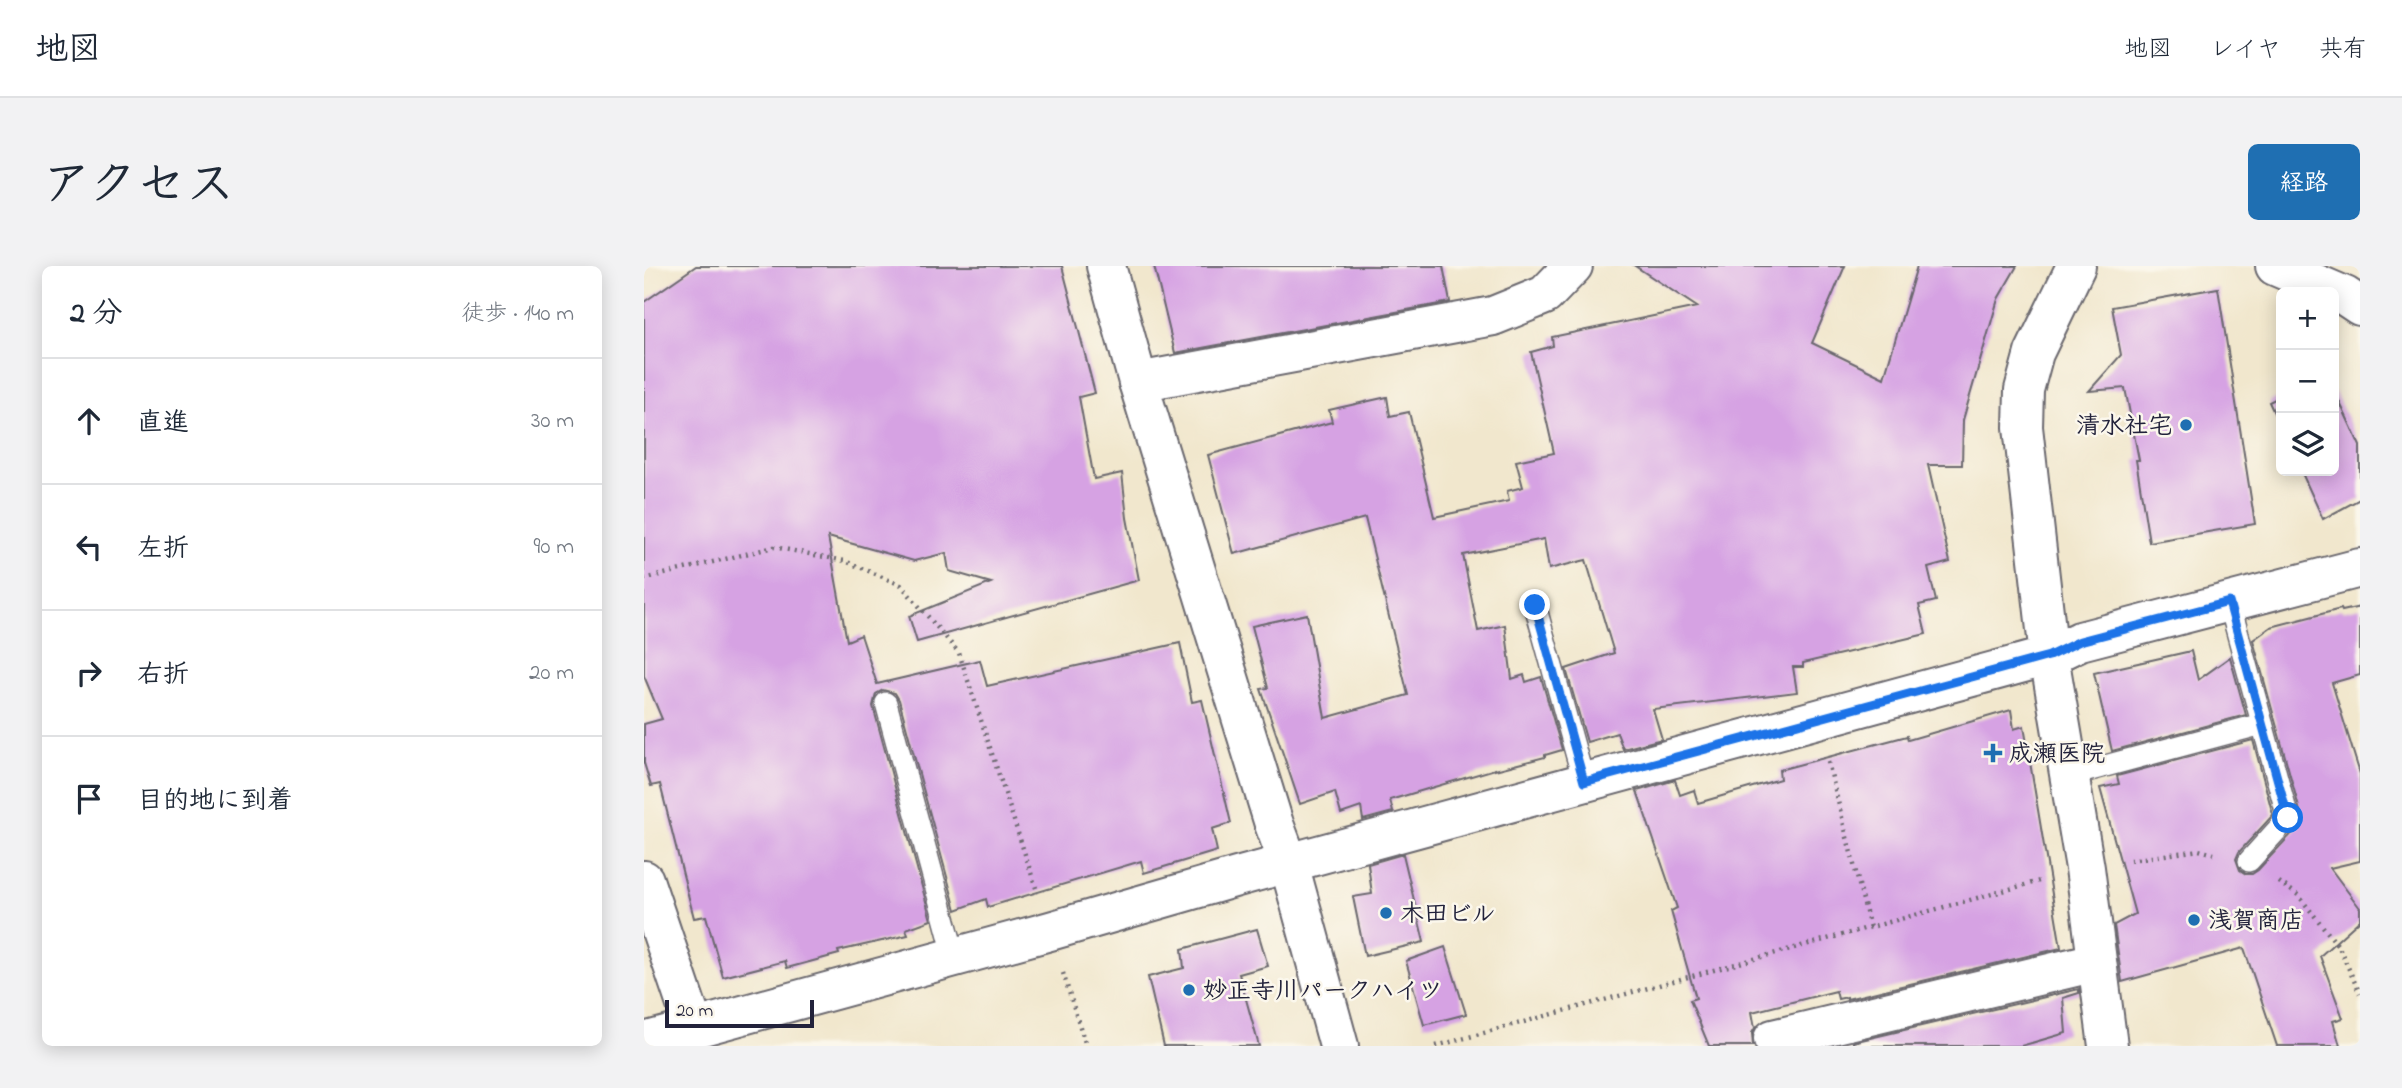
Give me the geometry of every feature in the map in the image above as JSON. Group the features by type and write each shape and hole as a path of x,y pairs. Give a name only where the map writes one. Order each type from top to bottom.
{"street":[{"path":"1105,266 1274,824 1289,864 1339,1046"},
{"path":"1139,382 1493,317 1545,295 1573,266"},
{"path":"2076,266 2034,353 2024,390 2022,427 2049,656 2085,868 2108,1046"},
{"path":"2275,266 2346,296 2360,306"},
{"path":"644,1042 2049,656 2080,641 2360,568"},
{"path":"644,880 694,1028"},
{"path":"1773,1039 2096,962"}],"lane":[{"path":"2229,602 2288,818 2249,861"},
{"path":"1535,605 1584,782"},
{"path":"886,703 954,958"},
{"path":"2068,776 2262,724"}],"path":[{"path":"1817,719 1870,928"},
{"path":"1436,1046 2085,868 2199,850 2249,861 2298,895 2339,947 2360,994"},
{"path":"1050,931 1086,1046"}],"building":[{"path":"696,266 1062,266 1095,393 1079,397 1094,479 1122,473 1127,518 1139,580 917,642 909,616 991,583 949,571 946,553 914,561 828,537 847,641 861,635 877,684 980,660 987,686 1180,643 1192,702 1202,700 1231,823 1212,829 1217,851 1144,873 1141,861 988,907 986,899 956,910 899,700 895,693 883,690 876,694 873,706 931,920 906,929 908,935 838,951 839,954 787,968 785,961 723,977 706,916 694,918 660,784 651,786 644,763 644,724 662,719 644,676 644,302"},
{"path":"1154,266 1443,266 1450,302 1175,353"},
{"path":"1635,266 1845,266 1812,343 1884,378 1917,266 2017,266 1998,299 1963,420 1962,465 1928,465 1950,562 1928,568 1936,601 1919,605 1926,634 1803,663 1803,667 1793,667 1797,692 1653,709 1662,739 1623,749 1617,733 1587,742 1566,669 1614,653 1586,560 1549,569 1544,539 1463,555 1478,631 1505,625 1512,679 1524,675 1526,682 1541,677 1562,750 1390,800 1393,812 1363,820 1361,807 1341,814 1335,792 1300,804 1261,689 1268,688 1252,626 1307,614 1325,718 1408,695 1365,518 1234,554 1208,455 1332,422 1329,410 1387,397 1390,416 1409,412 1434,517 1509,501 1507,491 1523,487 1516,461 1554,453 1531,352 1553,346 1552,337 1697,307"},
{"name":"清水社宅","path":"2218,288 2255,524 2149,542 2136,460 2139,460 2125,388 2089,391 2121,355 2112,307"},
{"path":"2276,398 2276,417 2269,402"},
{"path":"2339,401 2360,446 2360,499 2323,519 2303,476 2339,476"},
{"path":"2360,607 2360,675 2332,683 2360,774 2360,861 2330,868 2360,908 2360,920 2320,956 2343,1018 2333,1021 2340,1046 2277,1046 2244,948 2122,982 2114,925 2135,914 2100,788 2119,784 2117,776 2253,740 2273,815 2239,852 2236,859 2240,870 2246,874 2258,870 2298,827 2301,815 2253,640 2271,627 2341,609"},
{"path":"2191,651 2198,680 2230,657 2246,715 2112,751 2094,673"},
{"path":"2011,710 2014,729 2024,726 2061,948 1847,999 1838,999 1836,991 1752,1012 1755,1028 1752,1033 1753,1046 1709,1046 1690,1000 1696,998 1671,911 1677,908 1637,791 1675,780 1680,795 1694,790 1698,803 1780,779 1779,770 1907,736 1908,740"},
{"name":"木田ビル","path":"1403,854 1424,942 1365,956 1353,897 1372,894 1368,864"},
{"name":"妙正寺川パークハイツ","path":"1257,929 1268,966 1239,974 1259,1046 1164,1046 1148,977 1184,968 1182,949"},
{"path":"1445,947 1466,1014 1424,1025 1406,961"},
{"path":"2079,989 2079,993 2063,998 2066,1033 2021,1046 1853,1046 1853,1042"}],"place":[{"name":"清水社宅","path":"2186,425"},
{"name":"成瀬医院","path":"1993,753"},
{"name":"木田ビル","path":"1386,913"},
{"name":"浅賀商店","path":"2194,920"},
{"name":"妙正寺川パークハイツ","path":"1189,990"}],"route":[{"path":"1535,605 1584,782 2049,656 2080,641 2229,602 2288,818"}]}
